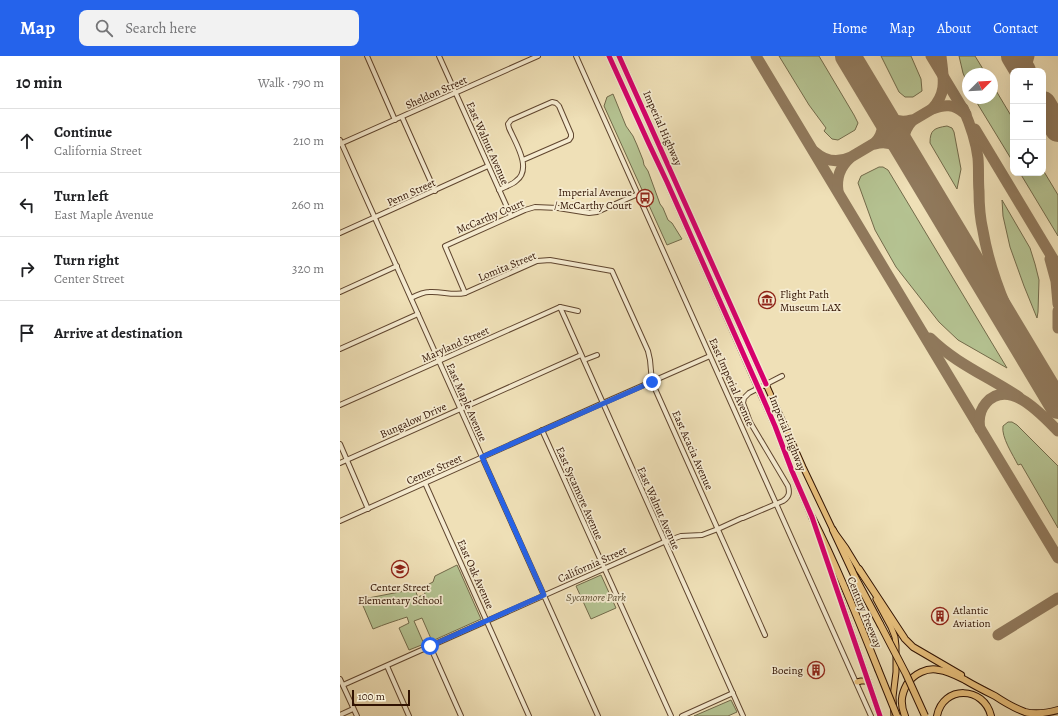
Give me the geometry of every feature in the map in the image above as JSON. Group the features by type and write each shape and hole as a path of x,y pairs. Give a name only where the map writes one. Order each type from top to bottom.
{"highway":[{"name":"Century Freeway","path":"812,517 826,544 854,609 895,716"},
{"name":"Century Freeway","path":"833,530 855,577 906,674 925,716"},
{"path":"858,569 901,634 913,647 979,685 985,691"},
{"path":"905,716 901,699 904,690 912,678 925,670 931,669 938,669 948,672 1015,708 1027,712 1042,714 1058,711"},
{"path":"938,713 943,703 949,697 956,694 967,693 976,696 983,701 988,707 991,716"},
{"path":"1048,716 1058,711"}],"main road":[{"name":"Imperial Highway","path":"609,56 667,182 775,426 792,471 812,517 880,716"},
{"name":"Imperial Highway","path":"619,56 798,457 833,530 846,548 891,627 896,651 896,672 892,697 895,716"},
{"path":"667,182 674,178"},
{"path":"857,682 868,682"}],"street":[{"path":"367,56 395,120"},
{"name":"East Walnut Avenue","path":"439,56 510,216"},
{"name":"Sheldon Street","path":"340,142 402,117 538,56"},
{"name":"East Imperial Avenue","path":"576,56 872,716"},
{"path":"499,190 516,182 524,170 523,160 508,124 511,120 552,102 556,103 559,106 571,137 569,140 523,160"},
{"path":"402,117 435,191"},
{"name":"East Maple Avenue","path":"340,142 598,716"},
{"name":"Penn Street","path":"340,233 488,166"},
{"name":"McCarthy Court","path":"466,292 445,246 525,210 535,208 558,208 589,213 596,212 638,194"},
{"name":"Lomita Street","path":"411,298 418,294 429,292 457,294 466,292 537,261 550,260 612,271"},
{"path":"340,292 397,266"},
{"name":"East Acacia Avenue","path":"612,271 648,351 652,382 765,635"},
{"path":"560,307 578,311"},
{"name":"East Walnut Avenue","path":"560,307 743,716"},
{"name":"Maryland Street","path":"340,405 560,307"},
{"path":"340,349 418,314"},
{"name":"Bungalow Drive","path":"340,462 581,355"},
{"path":"584,360 597,355"},
{"name":"Center Street","path":"340,521 710,356"},
{"name":"California Street","path":"343,685 664,542 681,536 702,536 787,498 789,495 789,489 750,422 743,403 746,395 782,376"},
{"name":"East Sycamore Avenue","path":"542,430 671,716"},
{"path":"340,444 368,509"},
{"name":"East Oak Avenue","path":"425,483 529,716"},
{"path":"430,646 461,716"},
{"path":"387,666 409,716"},
{"path":"340,679 356,716"},
{"path":"682,716 733,693"},
{"path":"340,714 353,709"}],"green space":[{"path":"779,56 819,56 858,123 855,130 838,140 832,139 824,131 826,128 809,105"},
{"path":"881,56 911,56 921,79 922,91 913,97 905,97 899,92"},
{"path":"959,56 975,56 982,68 962,68"},
{"path":"613,94 626,126 637,145 660,204 668,220 672,223 682,239 667,245 604,106 607,97"},
{"path":"998,94 1010,114 1010,157 978,104 998,104"},
{"path":"947,126 952,128 954,132 961,169 957,189 930,143 931,135 934,130"},
{"path":"879,167 883,167 888,170 1007,368 958,340 939,322 896,267 875,230 858,183 861,176"},
{"path":"1046,175 1058,195 1058,236 1022,176"},
{"path":"1002,200 1030,248 1035,264 1039,280 1037,318 1010,247 1003,216"},
{"path":"1008,422 1012,422 1017,425 1058,466 1058,528 1021,464 1018,465 1008,446 1004,435 1003,426"},
{"path":"457,565 481,619 432,641 422,618 414,621 424,644 409,650 399,628 409,623 407,617 373,629 361,601 363,599 410,590 411,592 415,590 418,597 425,594 423,587 433,582 435,576"},
{"name":"Sycamore Park","path":"601,575 616,608 591,619 576,586"},
{"path":"731,700 737,712 728,716 694,716"}],"taxiway":[{"path":"756,56 1058,558"},
{"path":"855,56 877,103"},
{"path":"931,56 966,114"},
{"path":"932,109 937,103 942,90 943,78 941,56"},
{"path":"1027,68 1029,56"},
{"path":"815,152 828,160 837,161 846,159 932,109 941,106 953,106 964,113"},
{"path":"879,107 885,114 897,121 911,120"},
{"path":"963,108 976,145 980,216 992,270 1014,325 1041,378"},
{"path":"875,143 881,135 883,126 879,109"},
{"path":"910,159 904,145 904,135 912,121"},
{"path":"975,129 1058,267"},
{"path":"875,144 889,143 900,149 907,156"},
{"path":"838,191 840,173 850,158"},
{"path":"1050,259 1056,281 1058,304"},
{"path":"1058,311 1058,328"},
{"path":"930,338 950,355 1019,397"},
{"path":"980,429 980,415 986,403 995,396 1005,394 1015,396 1025,401 1058,431"},
{"path":"998,635 1058,598"}],"runway":[{"path":"848,56 1058,406"},
{"path":"1014,56 1021,68"},
{"path":"1046,109 1058,129"}],"cycle path":[{"path":"609,56 667,182 775,426 792,471 812,517 880,716"},
{"path":"619,56 766,384"}],"place":[{"name":"Imperial Avenue / McCarthy Court","path":"645,198"},
{"name":"Flight Path Museum LAX","path":"767,300"},
{"name":"Center Street Elementary School","path":"400,569"},
{"name":"Atlantic Aviation","path":"940,616"},
{"name":"Boeing","path":"816,670"}],"route":[{"path":"430,646 544,595 482,457 652,382"}]}
